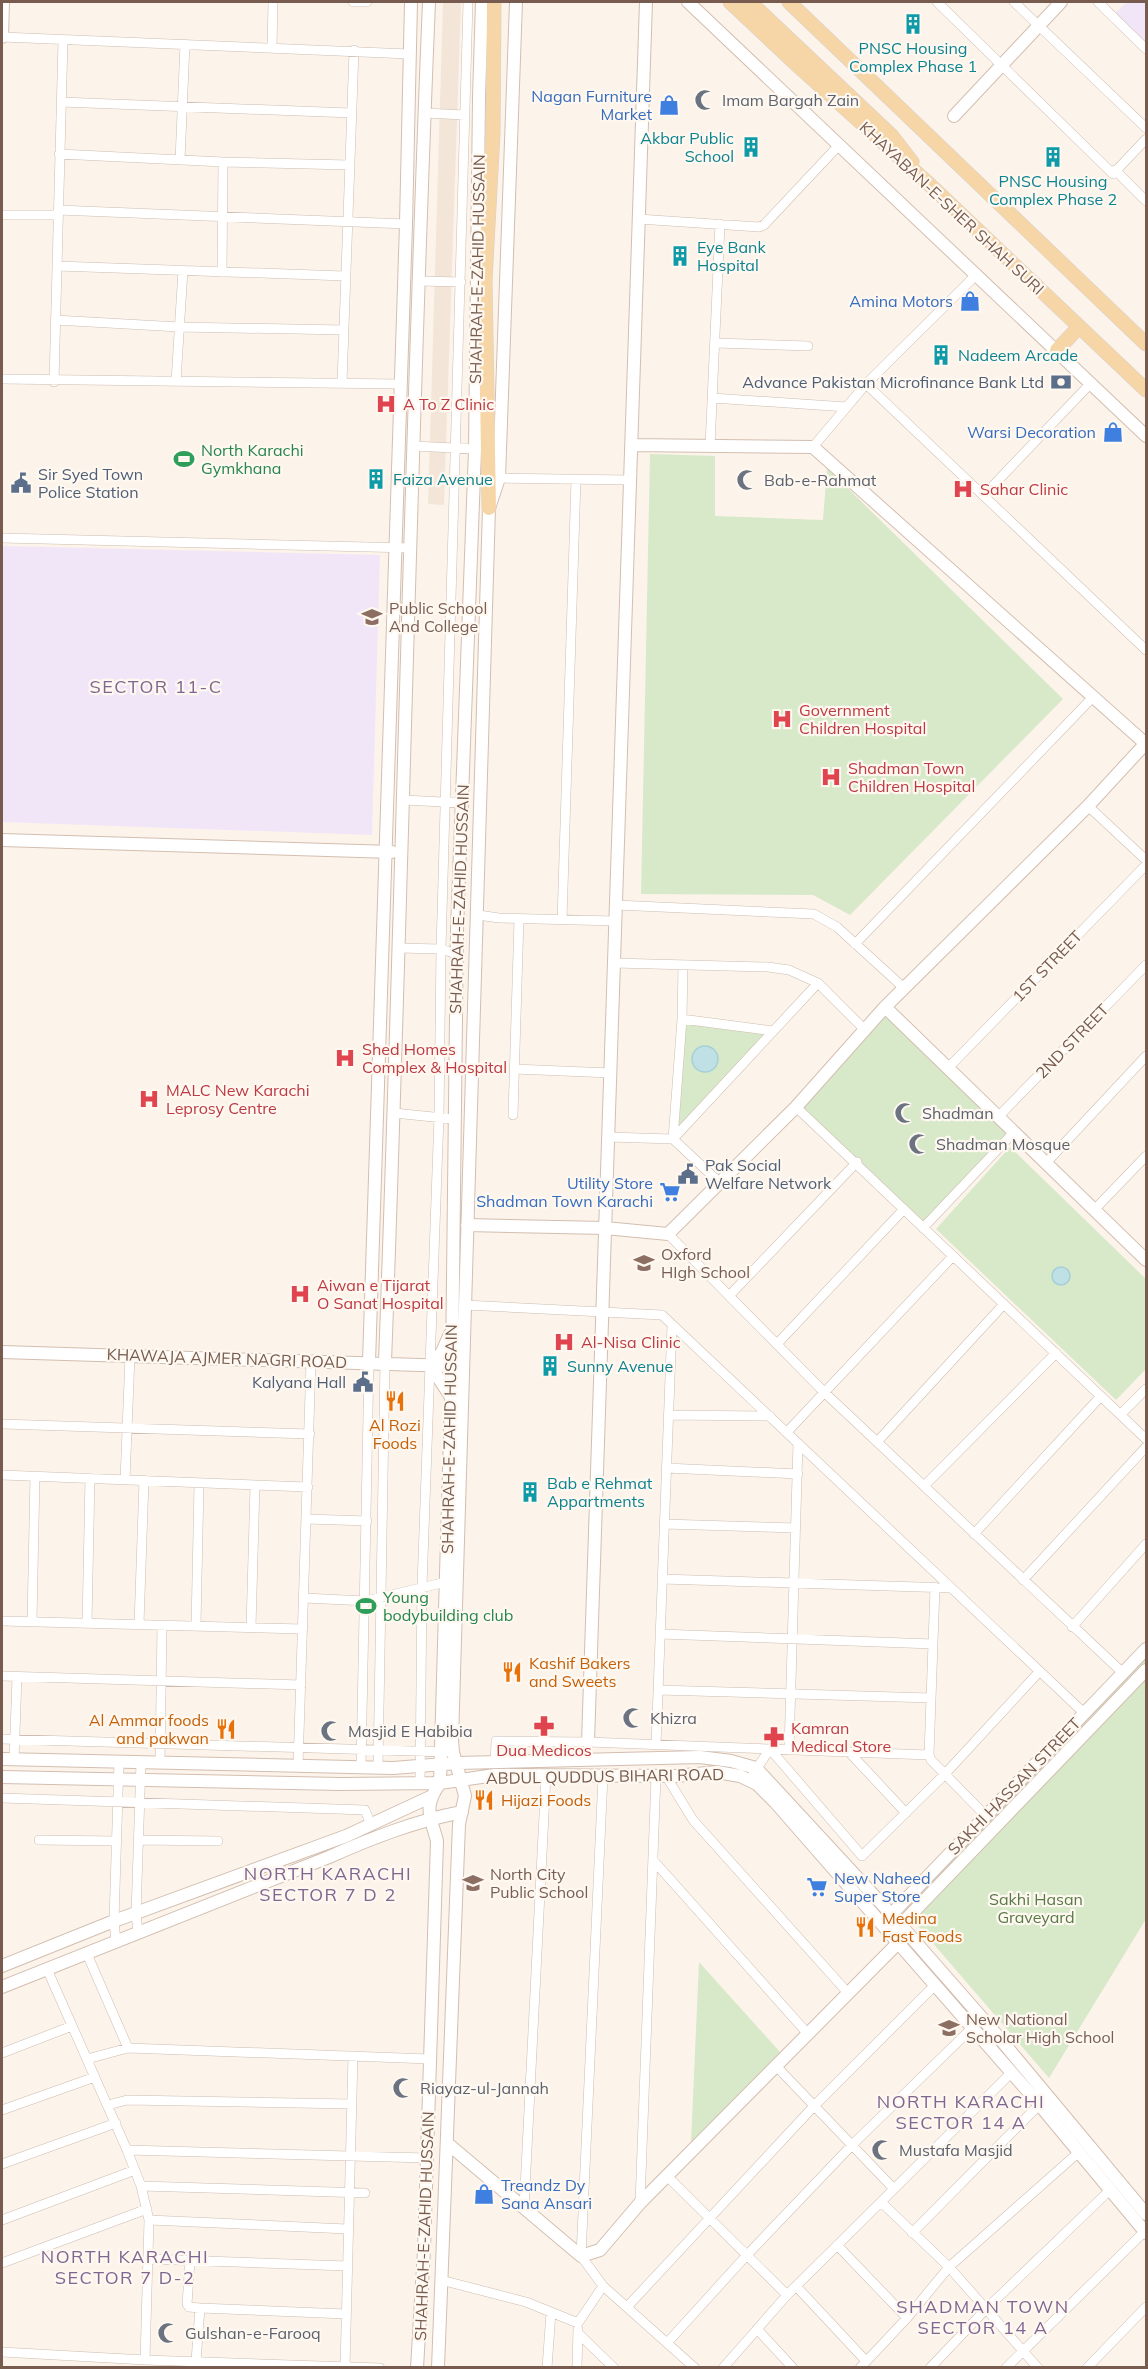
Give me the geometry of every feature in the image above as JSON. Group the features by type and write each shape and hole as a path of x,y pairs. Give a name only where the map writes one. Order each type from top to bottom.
{"main road":[{"path":"489,508 485,280 493,133 494,2"},
{"name":"KHAYABAN-E-SHER SHAH SURI","path":"730,2 928,183 1146,390"},
{"path":"750,2 892,136 928,183"},
{"path":"789,2 1146,344"},
{"path":"1057,350 1079,327"}],"street":[{"path":"3,2 2,37 409,54"},
{"path":"272,47 273,2"},
{"path":"353,2 367,2"},
{"path":"361,1767 369,1362 396,548 411,2"},
{"path":"378,1767 385,1362 429,2"},
{"path":"420,1784 422,1586 440,1116 441,949 468,2"},
{"name":"SHAHRAH-E-ZAHID HUSSAIN","path":"438,2367 459,1824 465,1796 447,1758 446,1582 452,1366 453,1119 457,930 475,449 482,2"},
{"name":"SHAHRAH-E-ZAHID HUSSAIN","path":"440,1783 447,1758 465,1305 489,508 499,478 516,2"},
{"path":"588,1742 646,2"},
{"path":"688,2 1146,436"},
{"path":"937,2 1113,174 1146,140"},
{"path":"1014,2 1146,128"},
{"path":"954,116 1061,2"},
{"path":"1098,2 1146,49"},
{"path":"54,382 63,40"},
{"path":"180,160 185,44"},
{"path":"342,383 354,50"},
{"path":"61,102 351,113"},
{"path":"424,114 465,115"},
{"path":"638,219 759,227 764,225 840,144"},
{"path":"59,154 350,165"},
{"path":"222,272 223,162"},
{"path":"1115,170 1146,201"},
{"path":"2,215 58,212 406,224"},
{"path":"710,446 720,225"},
{"path":"57,266 345,276"},
{"path":"176,381 183,270"},
{"path":"813,447 867,384 976,275"},
{"path":"419,281 461,282"},
{"path":"56,320 179,327 344,330"},
{"path":"715,343 808,346"},
{"path":"2,379 54,382 401,384"},
{"path":"984,495 1091,383"},
{"path":"867,384 1146,650"},
{"path":"712,398 847,407"},
{"path":"631,445 813,447 1146,743 1088,806 885,1007 796,1107 668,1234"},
{"path":"413,446 475,449"},
{"path":"499,478 630,480"},
{"path":"562,920 576,479"},
{"path":"2,538 411,548"},
{"path":"855,944 1094,696"},
{"path":"404,800 462,803"},
{"path":"1088,806 1146,860"},
{"path":"2,840 402,853"},
{"name":"1ST STREET","path":"948,1068 1146,865"},
{"path":"616,905 814,914 837,927 904,988"},
{"path":"478,915 519,919 615,921"},
{"path":"513,1115 519,919"},
{"path":"457,930 477,932"},
{"path":"398,948 441,949 457,954"},
{"path":"614,963 768,967 789,970 818,983 865,1030"},
{"name":"2ND STREET","path":"998,1117 1146,964"},
{"path":"673,1139 682,1020 683,965"},
{"path":"673,1139 818,983"},
{"path":"885,1007 1145,1257"},
{"path":"682,1020 773,1031"},
{"path":"1046,1163 1146,1056"},
{"path":"514,1069 610,1073"},
{"path":"796,1107 857,1162 923,1228 1146,1439"},
{"path":"394,1113 453,1119"},
{"path":"923,1228 1014,1132"},
{"path":"608,1137 673,1139 719,1182"},
{"path":"1094,1210 1146,1156"},
{"path":"729,1296 857,1162"},
{"path":"777,1344 904,1209"},
{"path":"467,1226 605,1228 668,1234 825,1393 1123,1673"},
{"path":"787,1432 953,1256"},
{"path":"430,1365 442,1352 452,1330 465,1287"},
{"path":"877,1442 1004,1304"},
{"path":"465,1305 662,1315 1084,1713"},
{"path":"656,1745 672,1325"},
{"name":"KHAWAJA AJMER NAGRI ROAD","path":"2,1352 385,1362 452,1366"},
{"path":"924,1486 1056,1353"},
{"path":"124,1480 130,1356"},
{"path":"298,1766 311,1361"},
{"path":"430,1365 461,1417"},
{"path":"1121,1414 1146,1389"},
{"path":"974,1534 1101,1396"},
{"path":"668,1415 770,1416"},
{"path":"2,1424 310,1434"},
{"path":"789,1750 798,1443"},
{"path":"1023,1581 1146,1447"},
{"path":"666,1468 798,1473"},
{"path":"2,1475 308,1487"},
{"path":"32,1621 35,1476"},
{"path":"87,1623 90,1478"},
{"path":"139,1624 144,1480"},
{"path":"196,1626 199,1483"},
{"path":"251,1627 255,1485"},
{"path":"307,1519 367,1521"},
{"path":"664,1524 796,1528"},
{"path":"1072,1627 1146,1544"},
{"path":"662,1579 951,1587"},
{"path":"304,1598 366,1601 446,1582"},
{"path":"935,1587 929,1755 944,1775 986,1816"},
{"path":"2,1621 303,1629"},
{"path":"160,1763 162,1625"},
{"path":"660,1634 933,1644"},
{"name":"SAKHI HASSAN STREET","path":"882,1924 1146,1649"},
{"name":"SAKHI HASSAN STREET","path":"581,2256 600,2250 640,2203 848,1993 897,1934 1146,1671"},
{"path":"770,1749 862,1856 944,1775 1039,1672"},
{"path":"2,1676 301,1685"},
{"path":"8,1760 15,1740 17,1677"},
{"path":"658,1690 931,1698"},
{"path":"2,1739 362,1749 420,1752 447,1758"},
{"path":"495,1763 496,1741 588,1742 929,1755"},
{"path":"749,1780 770,1749"},
{"path":"849,1752 906,1813"},
{"name":"ABDUL QUDDUS BIHARI ROAD","path":"8,1760 378,1767 420,1766 447,1758 495,1763 700,1757 731,1761 756,1768 891,1914 897,1934 935,1985 1146,2232"},
{"path":"116,1942 114,1921 119,1762"},
{"path":"138,1932 136,1914 141,1763"},
{"name":"ABDUL QUDDUS BIHARI ROAD","path":"2,1777 341,1785 440,1783 495,1775 661,1776 717,1772 749,1780 757,1784 775,1802 882,1924 897,1934 996,2034 1146,2214"},
{"path":"524,2208 546,1775"},
{"path":"581,2256 603,1776"},
{"path":"640,2203 653,1860 661,1776"},
{"path":"661,1776 693,1820 848,1993"},
{"path":"2,1966 114,1921 345,1836 430,1797 440,1783"},
{"name":"SHAHRAH-E-ZAHID HUSSAIN","path":"417,2367 427,2157 437,1841 429,1810 430,1797"},
{"path":"2,1798 118,1800 365,1810 371,1825"},
{"path":"2,1986 87,1954 380,1835 431,1818 462,1812"},
{"path":"39,1840 117,1841"},
{"path":"138,1840 218,1841"},
{"path":"653,1860 808,2034"},
{"path":"87,1954 128,2048"},
{"path":"47,1969 128,2150 147,2209 149,2220 145,2360"},
{"path":"627,2307 814,2106 935,1985"},
{"path":"2,2053 72,2026"},
{"path":"667,2343 852,2145 972,2028"},
{"path":"87,2059 128,2048 430,2059"},
{"path":"345,2367 353,2056"},
{"path":"776,2066 894,2189"},
{"path":"723,2367 787,2295 1011,2073"},
{"path":"2,2110 95,2077"},
{"path":"108,2105 127,2100 351,2104"},
{"path":"912,2233 1039,2105"},
{"path":"2,2164 116,2123"},
{"path":"447,2143 581,2256 603,2286 695,2367"},
{"path":"128,2150 427,2157"},
{"path":"796,2286 863,2364 907,2318 949,2267 1079,2152"},
{"path":"2,2220 135,2170"},
{"path":"668,2176 787,2295"},
{"path":"141,2186 365,2193"},
{"path":"930,2367 987,2308 1110,2190"},
{"path":"881,2202 949,2267 1038,2367"},
{"path":"2,2263 147,2209"},
{"path":"149,2220 347,2229"},
{"path":"1006,2367 1146,2232"},
{"path":"837,2245 907,2318"},
{"path":"148,2259 347,2266"},
{"path":"189,2261 187,2304 189,2307 346,2314"},
{"path":"441,2280 526,2302 551,2312 578,2328 614,2367"},
{"path":"577,2367 578,2328 603,2286"},
{"path":"1087,2367 1146,2307"},
{"path":"196,2361 200,2308"},
{"path":"547,2367 551,2312"},
{"path":"757,2329 793,2367"},
{"path":"2,2352 145,2360 173,2364 196,2361 380,2367"}],"shaded area":[{"path":"443,2 461,2 444,505 428,504"},
{"path":"1127,2 1146,2 1146,47 1114,14"},
{"path":"2,546 380,555 372,835 2,822"}],"green space":[{"path":"650,454 715,456 715,516 823,520 827,468 1063,699 850,915 813,895 641,894"},
{"path":"885,1007 1014,1132 923,1228 796,1107"},
{"path":"682,1019 773,1031 673,1139"},
{"path":"1010,1147 1146,1279 1146,1369 1116,1400 936,1229"},
{"name":"Sakhi Hasan Graveyard","path":"1146,1649 1146,1919 1049,2078 900,1905"},
{"path":"699,1962 780,2052 691,2142"}],"water":[{"path":"705,1046 714,1050 718,1059 714,1068 705,1072 696,1068 692,1059 696,1050"},
{"path":"1061,1267 1067,1270 1070,1276 1067,1282 1061,1285 1055,1282 1052,1276 1055,1270"}],"place":[{"name":"PNSC Housing Complex Phase 1","path":"913,24"},
{"name":"Imam Bargah Zain","path":"705,100"},
{"name":"Nagan Furniture Market","path":"669,105"},
{"name":"Akbar Public School","path":"751,147"},
{"name":"PNSC Housing Complex Phase 2","path":"1053,157"},
{"name":"Eye Bank Hospital","path":"680,256"},
{"name":"Amina Motors","path":"970,301"},
{"name":"Nadeem Arcade","path":"941,355"},
{"name":"Advance Pakistan Microfinance Bank Ltd","path":"1061,382"},
{"name":"A To Z Clinic","path":"386,404"},
{"name":"Warsi Decoration","path":"1113,432"},
{"name":"North Karachi Gymkhana","path":"184,459"},
{"name":"Faiza Avenue","path":"376,479"},
{"name":"Bab-e-Rahmat","path":"747,480"},
{"name":"Sir Syed Town Police Station","path":"21,483"},
{"name":"Sahar Clinic","path":"963,489"},
{"name":"Public School And College","path":"372,617"},
{"name":"Government Children Hospital","path":"782,719"},
{"name":"Shadman Town Children Hospital","path":"831,777"},
{"name":"Shed Homes Complex & Hospital","path":"345,1058"},
{"name":"MALC New Karachi Leprosy Centre","path":"149,1099"},
{"name":"Shadman","path":"905,1113"},
{"name":"Shadman Mosque","path":"919,1144"},
{"name":"Pak Social Welfare Network","path":"688,1174"},
{"name":"Utility Store Shadman Town Karachi","path":"670,1192"},
{"name":"Oxford HIgh School","path":"644,1263"},
{"name":"Aiwan e Tijarat O Sanat Hospital","path":"300,1294"},
{"name":"Al-Nisa Clinic","path":"564,1342"},
{"name":"Sunny Avenue","path":"550,1366"},
{"name":"Kalyana Hall","path":"363,1382"},
{"name":"Al Rozi Foods","path":"395,1401"},
{"name":"Bab e Rehmat Appartments","path":"530,1492"},
{"name":"Young bodybuilding club","path":"366,1606"},
{"name":"Kashif Bakers and Sweets","path":"512,1672"},
{"name":"Khizra","path":"633,1718"},
{"name":"Dua Medicos","path":"544,1726"},
{"name":"Al Ammar foods and pakwan","path":"226,1729"},
{"name":"Masjid E Habibia","path":"331,1731"},
{"name":"Kamran Medical Store","path":"774,1737"},
{"name":"Hijazi Foods","path":"484,1800"},
{"name":"North City Public School","path":"473,1883"},
{"name":"New Naheed Super Store","path":"817,1887"},
{"name":"Medina Fast Foods","path":"865,1927"},
{"name":"New National Scholar High School","path":"949,2028"},
{"name":"Riayaz-ul-Jannah","path":"403,2088"},
{"name":"Mustafa Masjid","path":"882,2150"},
{"name":"Treandz Dy Sana Ansari","path":"484,2194"},
{"name":"Gulshan-e-Farooq","path":"168,2333"}],"district":[{"name":"SECTOR 11-C","path":"156,686"},
{"name":"NORTH KARACHI SECTOR 7 D 2","path":"328,1883"},
{"name":"NORTH KARACHI SECTOR 14 A","path":"961,2111"},
{"name":"NORTH KARACHI SECTOR 7 D-2","path":"125,2266"},
{"name":"SHADMAN TOWN SECTOR 14 A","path":"983,2316"}]}
